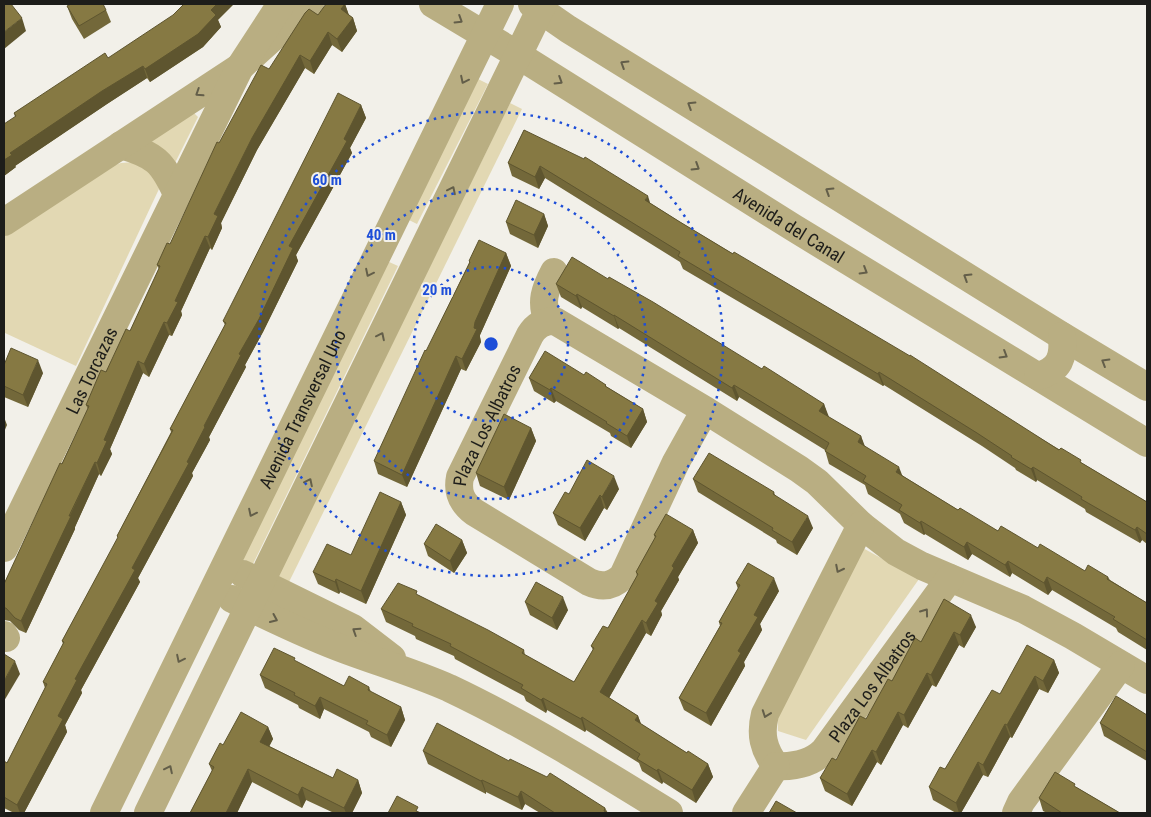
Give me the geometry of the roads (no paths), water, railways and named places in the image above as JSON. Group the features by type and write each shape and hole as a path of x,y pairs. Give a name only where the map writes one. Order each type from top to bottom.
{"street":[{"name":"Las Torcazas","path":"4,548 240,67 281,4"},
{"name":"Las Torcazas","path":"4,222 240,67 310,4"},
{"name":"Avenida del Canal","path":"433,4 794,228 1147,442"},
{"name":"Avenida Transversal Uno","path":"104,813 500,4"},
{"path":"148,813 518,55 538,5 568,29 1147,387"},
{"path":"121,145 148,154 157,160 164,168 177,194"},
{"path":"387,236 421,253"},
{"path":"554,272 546,286 544,297 545,313 548,321 561,323 799,469 816,482 861,525 896,552 922,566 1023,609 1147,680"},
{"name":"Plaza Los Albatros","path":"548,321 536,327 530,335 460,476 460,497 466,506 474,512 588,582 602,586 610,585 624,576 676,462 705,410"},
{"path":"1038,376 1054,369 1059,362 1062,354 1062,336"},
{"path":"746,813 776,766 770,758 763,740 762,727 765,714 861,525"},
{"path":"226,566 353,628 409,671"},
{"name":"Plaza Los Albatros","path":"776,766 805,763 819,756 824,751 950,578"},
{"path":"214,591 343,649 409,671 450,689 597,768 669,813"},
{"path":"1016,813 1021,802 1121,665"}]}
